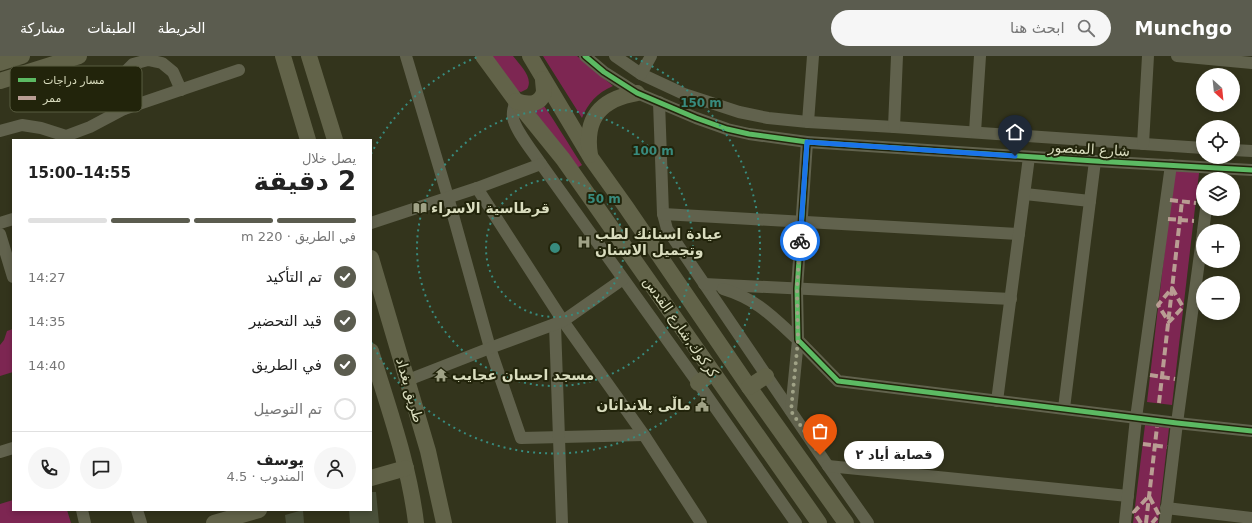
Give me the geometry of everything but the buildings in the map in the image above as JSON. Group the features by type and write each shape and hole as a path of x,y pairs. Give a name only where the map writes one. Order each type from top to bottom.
{"main road":[{"path":"0,63 22,56"},
{"path":"47,66 79,56"},
{"path":"283,56 308,139"},
{"path":"309,56 335,139"},
{"name":"كركوك,شارع القدس","path":"483,56 516,101 563,159 819,523"},
{"name":"كركوك,شارع القدس","path":"530,56 591,158 749,387 846,523"},
{"path":"0,81 10,78"},
{"path":"516,101 524,104 537,102 544,92 543,79"},
{"path":"591,158 588,144 594,117 606,104 623,96 637,93"},
{"name":"طريق بغداد","path":"372,261 428,451 444,523"},
{"name":"طريق بغداد","path":"372,354 406,468 416,523"},
{"path":"698,383 713,373"},
{"path":"749,387 766,376"},
{"path":"372,478 406,468"},
{"path":"214,523 256,511"}],"street":[{"path":"406,56 448,197 490,348 521,438 644,435"},
{"name":"شارع المنصور","path":"586,56 604,72 637,93 727,129 772,138 807,142 1171,165 1206,172"},
{"name":"شارع المنصور","path":"615,56 641,74 684,94 739,112 768,118 808,122 1196,148"},
{"path":"641,74 651,56"},
{"path":"808,122 813,56"},
{"path":"894,127 896,56"},
{"path":"975,132 980,56"},
{"path":"1143,144 1148,56"},
{"path":"1177,56 1252,63"},
{"path":"132,66 148,60 162,63 173,72 181,90"},
{"path":"142,103 239,70"},
{"path":"516,101 513,111 514,122 541,164 796,523"},
{"path":"659,102 663,214 667,230 868,523"},
{"path":"0,131 22,125 41,128 66,136 90,127 118,112"},
{"path":"945,151 946,131"},
{"path":"791,411 798,340 797,289 807,142"},
{"path":"1240,150 1252,151"},
{"path":"997,401 1029,157"},
{"path":"1064,408 1095,161"},
{"path":"372,222 477,188 541,164"},
{"path":"1125,523 1136,418 1171,165"},
{"name":"شارع المنصور","path":"1225,172 1252,170"},
{"path":"477,188 559,323 644,435 701,523"},
{"path":"1024,194 1090,201"},
{"path":"663,214 1019,234"},
{"path":"0,223 12,219"},
{"path":"0,234 12,274"},
{"path":"1165,523 1198,268"},
{"path":"408,380 559,323 623,279"},
{"path":"704,284 1011,299"},
{"path":"704,284 736,293 767,311 838,381 1252,431"},
{"path":"559,323 558,437 562,523"},
{"path":"0,452 12,448"},
{"path":"828,466 1128,496"},
{"path":"1166,508 1252,518"},
{"path":"82,511 85,523"},
{"path":"137,511 141,523"},
{"path":"444,523 451,523"}],"shaded area":[{"path":"490,56 513,56 522,67 529,80 527,89 521,92 517,91"},
{"path":"543,56 577,56 613,86 602,92 594,99 582,118"},
{"path":"541,102 582,165 575,169 531,109"},
{"path":"1175,162 1200,165 1199,172 1196,172 1196,199 1172,405 1147,402"},
{"path":"12,329 12,372 0,376 0,345 4,340 7,331"},
{"path":"1145,425 1169,428 1158,523 1133,523"},
{"path":"12,500 12,511 67,511 71,523 0,523 0,504"}],"marked path":[{"path":"1170,200 1196,203"},
{"path":"1159,403 1182,201"},
{"path":"1168,219 1194,221"},
{"path":"1172,288 1183,307 1169,322 1158,305 1172,288"},
{"path":"1150,375 1175,379"},
{"path":"1146,523 1157,427"},
{"path":"1143,444 1167,447"},
{"path":"1141,523 1134,512 1149,496 1159,515 1152,523"}],"cycle path":[{"path":"585,56 604,72 637,93 696,118 727,129 749,134 807,142 1252,170"},
{"path":"807,142 797,289 798,340 838,381 1252,431"}],"way so far":[{"path":"800,241 797,289 798,340 791,411 820,455"}],"place":[{"name":"قرطاسية الاسراء","path":"420,208"},
{"name":"عيادة اسنانك لطب وتجميل الاسنان","path":"584,242"},
{"name":"مسجد احسان عجايب","path":"441,375"},
{"name":"ماڵی پلاندانان","path":"702,405"},
{"name":"قصابة أياد ٢","path":"820,455"}],"route":[{"path":"800,241 807,142 1015,156"}]}
